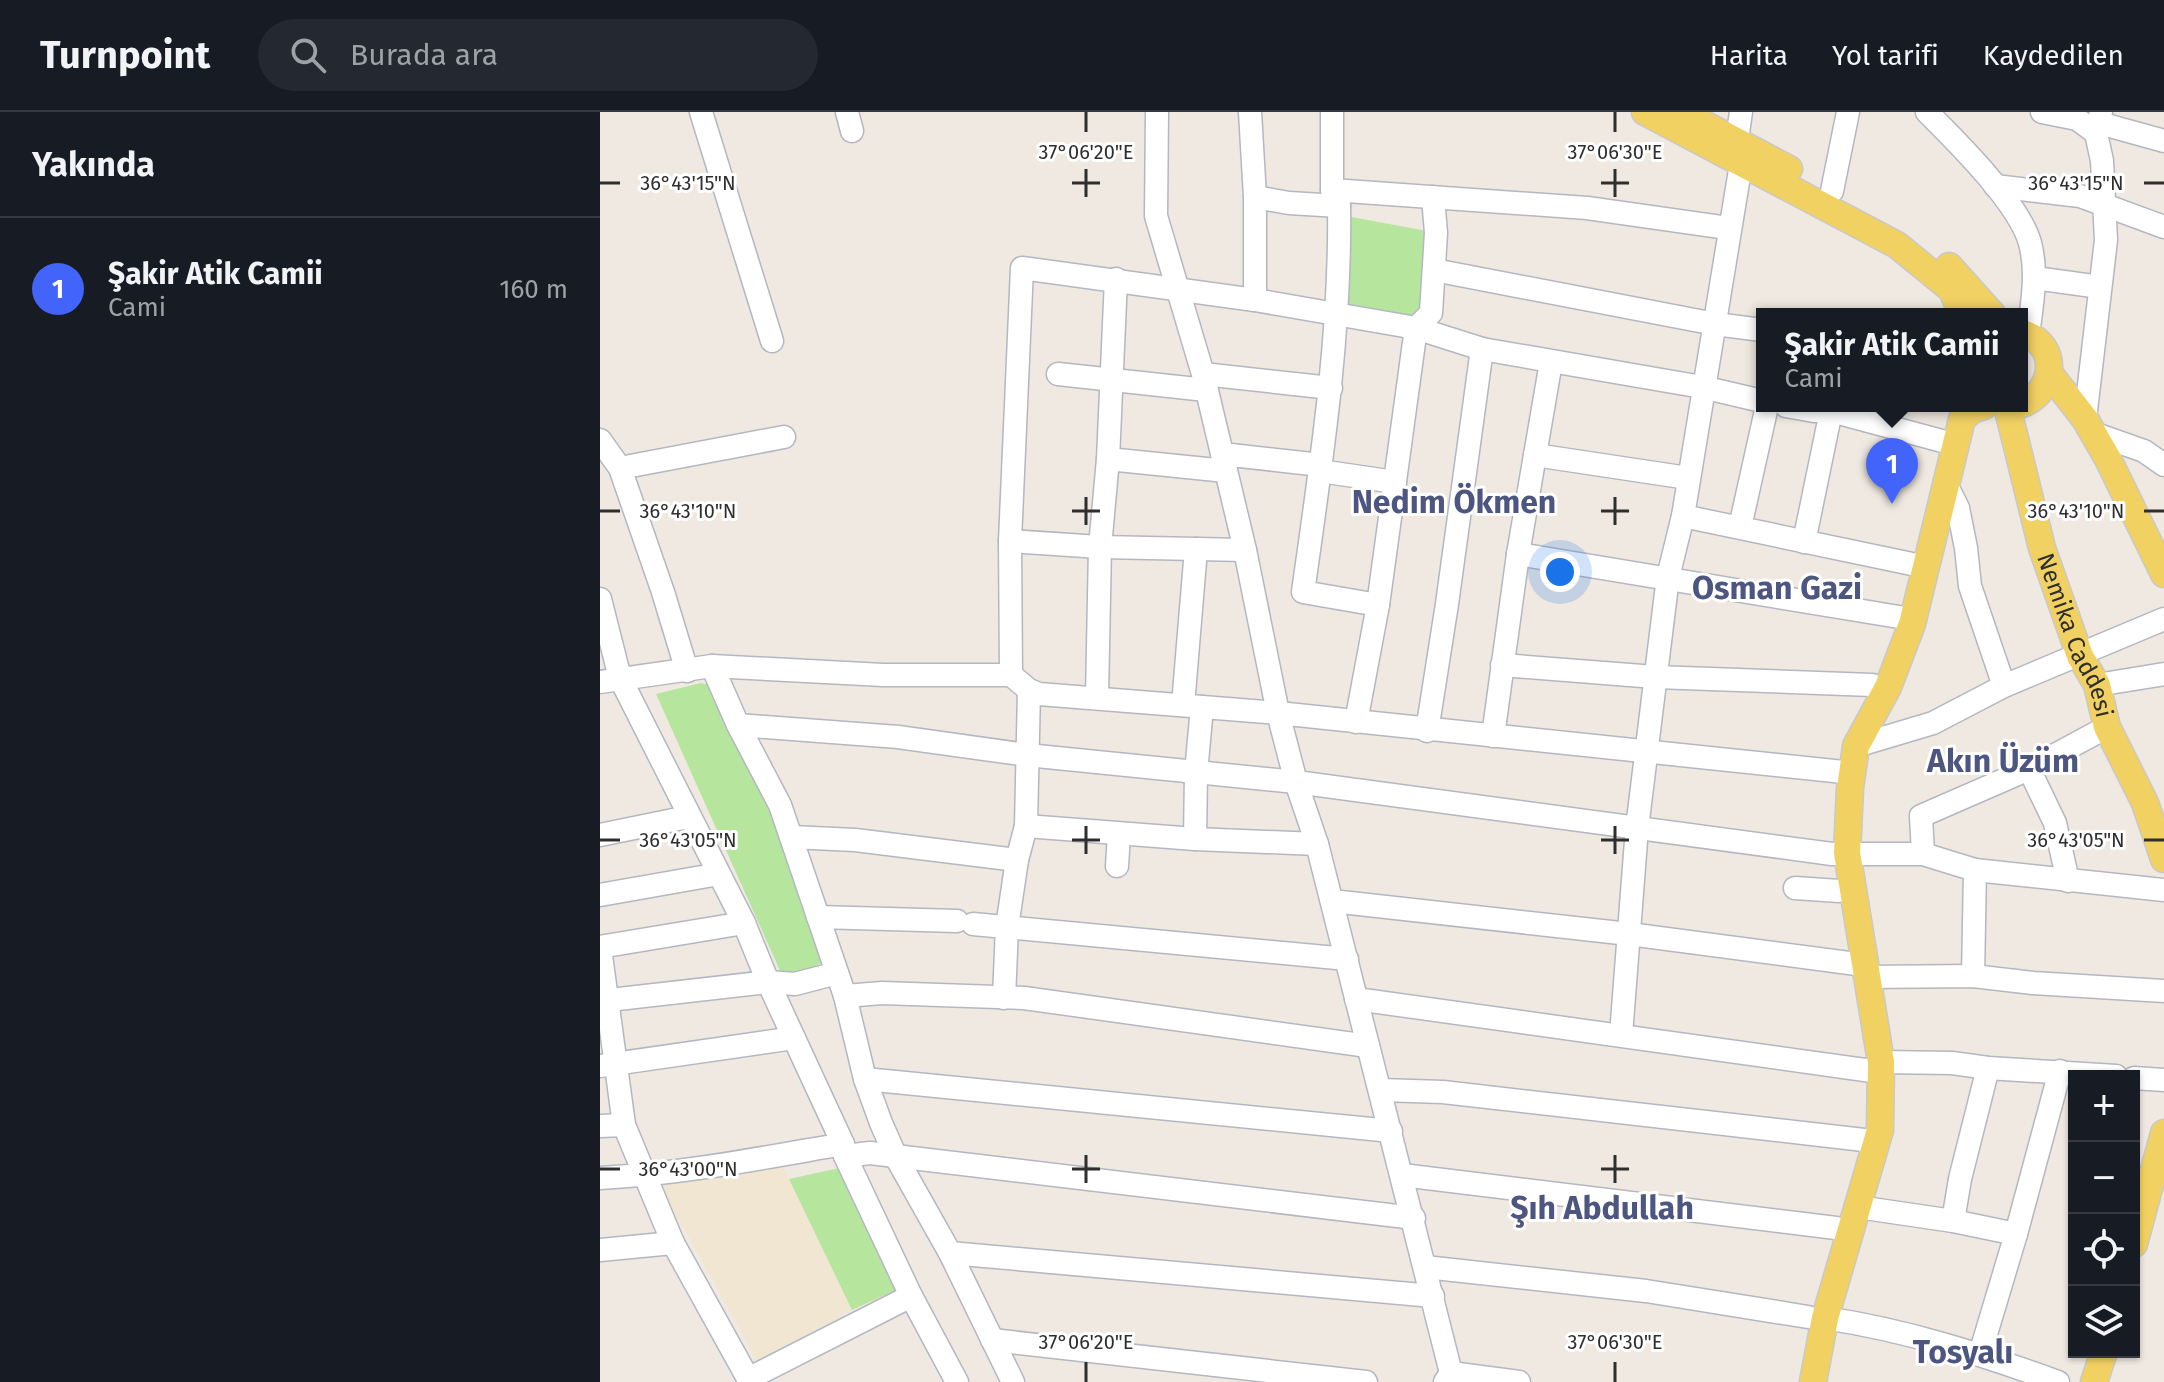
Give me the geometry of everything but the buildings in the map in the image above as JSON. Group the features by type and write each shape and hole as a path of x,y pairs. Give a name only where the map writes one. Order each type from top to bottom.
{"main road":[{"path":"1645,112 1832,191 1893,226 1956,270 1987,308"},
{"path":"1681,112 1739,152 1897,245 1952,290 1960,308"},
{"path":"2028,336 2045,350 2049,373 2089,426 2164,574"},
{"path":"2028,401 2040,394 2049,373"},
{"path":"1861,968 1839,891 1839,853 1850,788 1845,773 1846,744 1899,617 1952,412"},
{"path":"1845,773 1888,687 1912,624 1962,419 1970,412"},
{"name":"Nemika Caddesi","path":"2008,412 2042,548 2080,656 2097,685 2107,727 2154,801 2164,859"},
{"path":"1795,1382 1858,1207 1880,1130 1877,1067 1839,853"},
{"path":"1813,1382 1817,1318 1836,1228 1867,1132 1877,1067"},
{"path":"2140,1222 2164,1133"},
{"path":"2094,1382 2102,1358"}],"street":[{"path":"701,112 772,341"},
{"path":"1157,112 1156,216 1204,382 1245,550 1278,713 1296,782 1317,844 1414,1218 1448,1377 1519,1382"},
{"path":"1250,112 1255,197 1255,300"},
{"path":"1332,112 1338,314 1303,592 1378,605"},
{"path":"1621,1035 1637,828 1668,577 1683,516 1702,387 1715,324 1739,152 1741,112"},
{"path":"1832,191 1848,112"},
{"path":"1927,112 2007,199 2030,240 2035,278 2028,317"},
{"path":"2042,112 2099,123 2164,141"},
{"path":"2099,123 2106,240 2089,426 2144,451 2164,465"},
{"path":"1995,186 2080,196 2164,227"},
{"path":"1255,197 1289,203 1336,198 1433,197 1587,208 1728,228"},
{"path":"1356,722 1378,605 1416,328 1431,313 1436,233 1433,197"},
{"path":"1011,675 1010,541 1022,268 1116,279 1338,314 1416,328 1482,349 1702,387 1756,400"},
{"path":"1434,270 1756,329"},
{"path":"2035,278 2100,287"},
{"path":"1097,697 1100,547 1108,459 1116,279"},
{"path":"1427,731 1482,349"},
{"path":"1493,736 1518,554 1551,362"},
{"path":"1058,374 1110,381 1331,388"},
{"path":"1740,527 1766,412"},
{"path":"1804,542 1831,412"},
{"path":"1835,412 1942,441"},
{"path":"620,468 784,437"},
{"path":"600,440 620,468 687,671"},
{"path":"1535,455 1688,478"},
{"path":"1108,459 1321,468 1395,482"},
{"path":"1945,482 1958,508 1970,586 2004,686"},
{"path":"1683,516 1912,564"},
{"path":"1010,541 1100,547 1245,550"},
{"path":"1195,839 1196,773 1192,706 1196,549"},
{"path":"1518,554 1899,617"},
{"path":"600,599 610,680 744,923 911,1296 957,1382"},
{"path":"1856,746 1933,723 2004,686 2164,619"},
{"path":"1502,665 1655,677 1872,685"},
{"path":"712,666 738,725 780,805 845,996 865,1079 896,1157 950,1253 1013,1382"},
{"path":"610,680 712,666 883,675 1011,675 1039,694 1278,713 1845,773"},
{"path":"2097,685 2164,674"},
{"path":"1004,998 1007,927 1017,860 1026,826 1029,690"},
{"path":"738,725 898,737 1027,755 1296,782 1839,853 1923,854 1975,870 2164,890"},
{"path":"1923,854 1921,816 2029,769 2107,727"},
{"path":"2029,769 2055,823 2068,881"},
{"path":"600,835 688,817"},
{"path":"1026,826 1195,839 1317,844"},
{"path":"1117,866 1119,834"},
{"path":"791,837 855,840 1017,860"},
{"path":"1973,976 1975,870"},
{"path":"600,895 719,874"},
{"path":"1795,888 1839,891"},
{"path":"1332,901 1629,934 1861,968 2164,991"},
{"path":"818,917 965,923 1347,959"},
{"path":"744,923 600,948 609,1065 624,1125 643,1176 673,1243 749,1381 911,1296"},
{"path":"604,1001 768,982 795,984 837,973"},
{"path":"845,996 890,993 1024,998 1368,1046"},
{"path":"1356,999 1877,1067 1952,1063 2068,1072"},
{"path":"609,1065 794,1038"},
{"path":"1953,1221 1960,1179 1988,1068"},
{"path":"1980,1354 2060,1071"},
{"path":"2140,1078 2164,1080"},
{"path":"865,1079 1391,1131"},
{"path":"1380,1090 1443,1092 1864,1140"},
{"path":"600,1126 624,1125"},
{"path":"600,1178 643,1176 844,1150 1414,1218"},
{"path":"1402,1175 1836,1228"},
{"path":"1858,1207 2016,1234"},
{"path":"600,1250 673,1243"},
{"path":"950,1253 1433,1296"},
{"path":"1425,1267 1646,1291 1873,1325 1980,1354 2058,1382"},
{"path":"992,1340 1366,1382"}],"shaded area":[{"path":"780,1160 852,1310 759,1364 660,1185"}],"green space":[{"path":"1346,216 1427,231 1419,318 1341,303"},
{"path":"701,683 710,685 766,780 827,960 808,970 781,973 656,694"},
{"path":"844,1167 900,1288 852,1310 789,1179"}],"place":[{"name":"Şakir Atik Camii","path":"1892,504"}],"district":[{"name":"Nedim Ökmen","path":"1454,502"},
{"name":"Osman Gazi","path":"1777,588"},
{"name":"Akın Üzüm","path":"2003,761"},
{"name":"Şıh Abdullah","path":"1602,1208"},
{"name":"Tosyalı","path":"1963,1352"}]}
